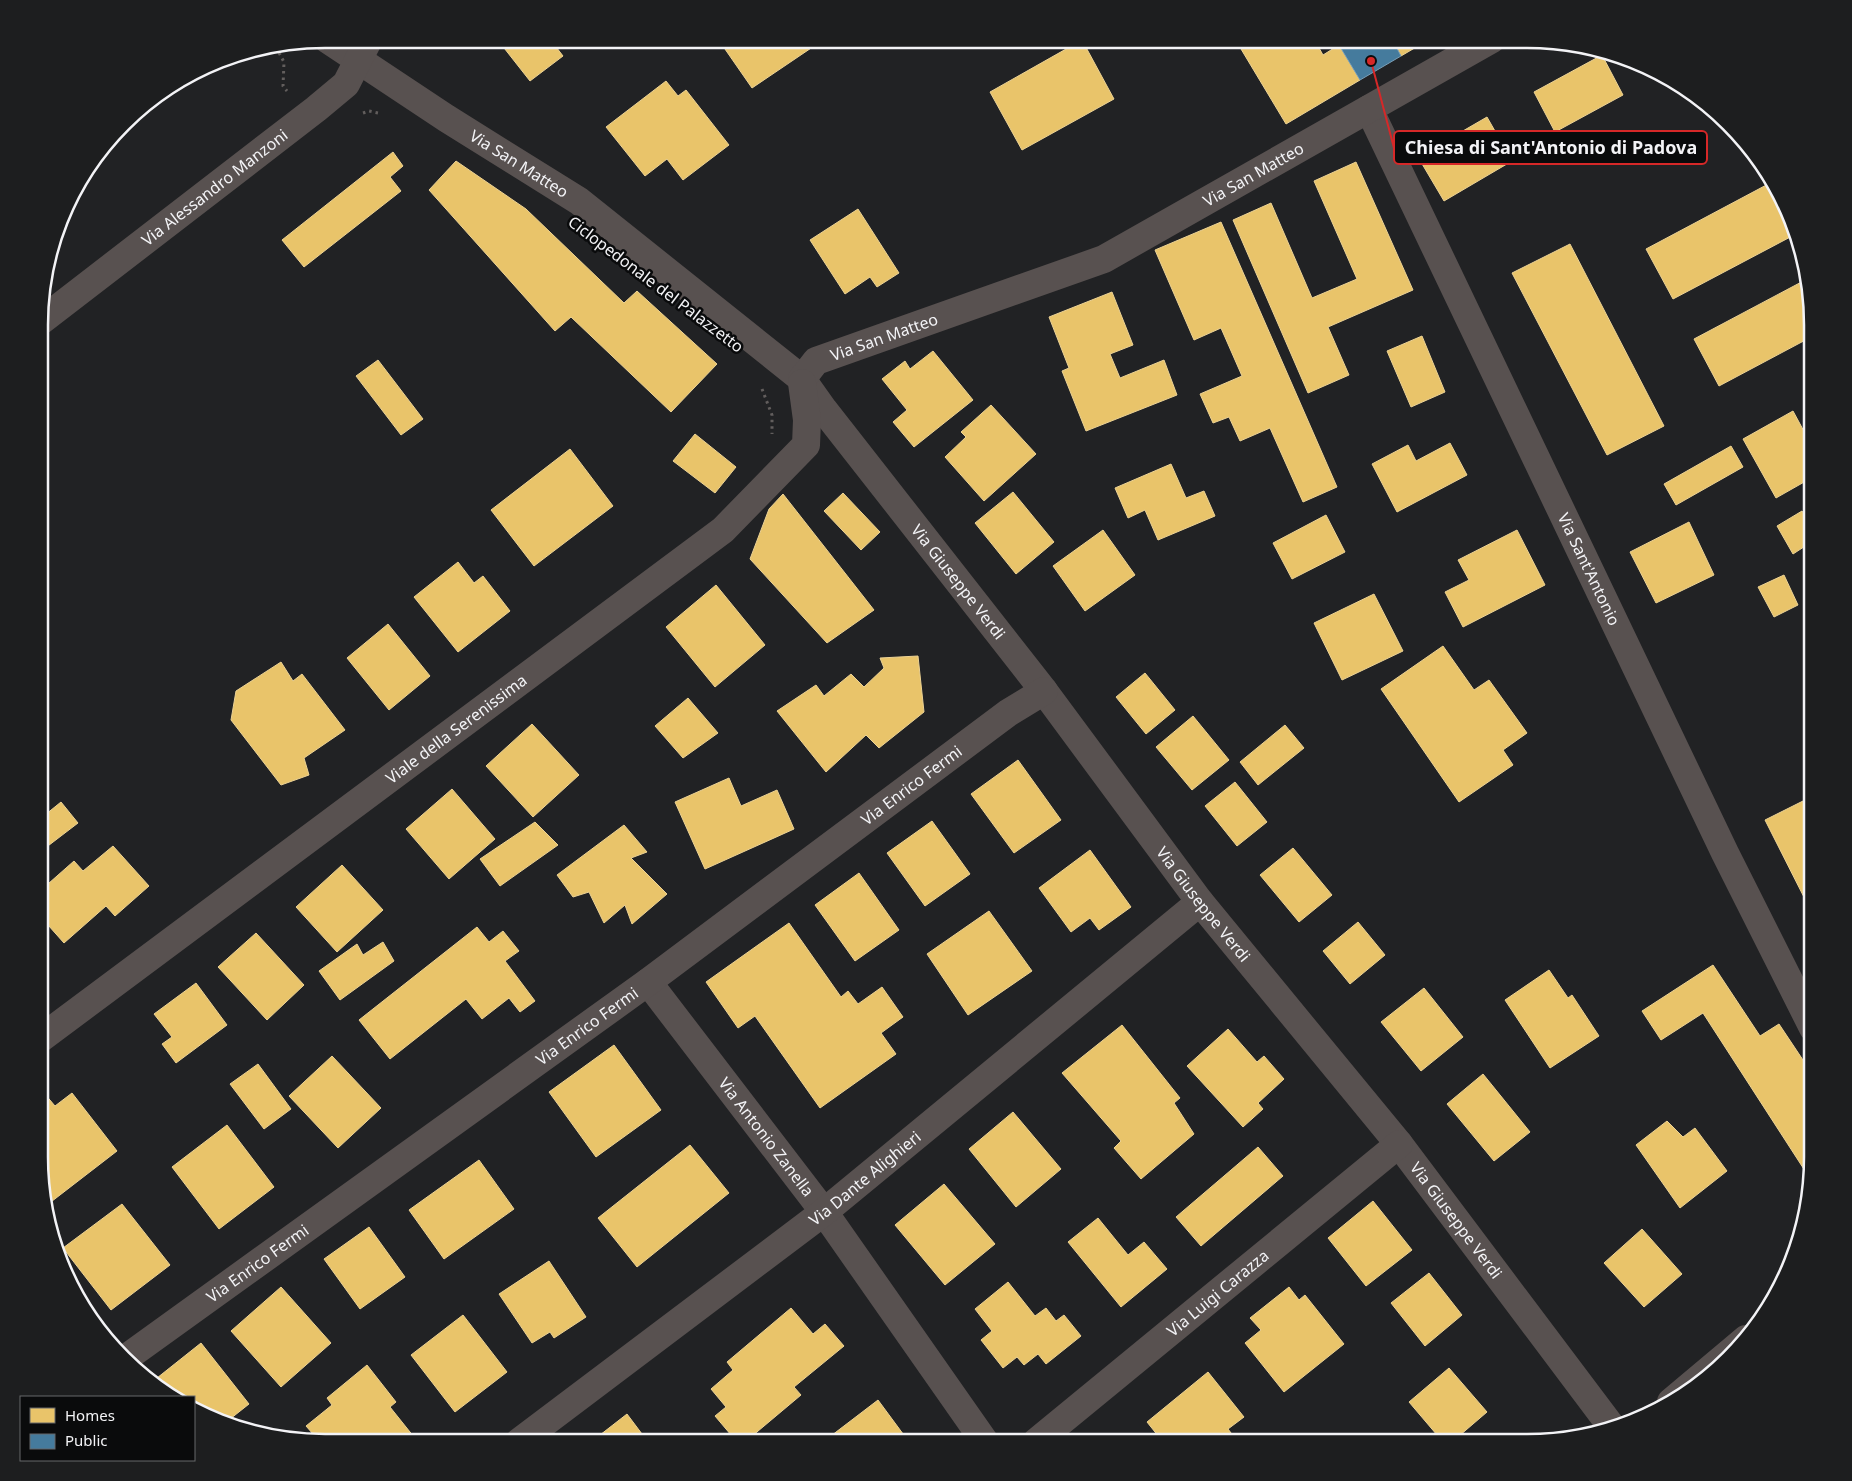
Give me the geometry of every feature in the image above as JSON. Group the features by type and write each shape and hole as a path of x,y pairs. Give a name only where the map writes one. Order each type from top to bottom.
{"street":[{"name":"Via San Matteo","path":"363,49 446,118 579,201 802,379 816,361 1104,259 1476,48"},
{"name":"Via Alessandro Manzoni","path":"48,316 346,84 363,49"},
{"name":"Via Sant'Antonio","path":"1369,109 1725,853 1804,1010"},
{"name":"Via Giuseppe Verdi","path":"802,379 1044,691 1200,902 1399,1144 1607,1422"},
{"name":"Viale della Serenissima","path":"48,1033 723,530 806,445 807,420 802,379"},
{"name":"Via Enrico Fermi","path":"131,1354 648,982 1008,712 1044,691"},
{"name":"Via Dante Alighieri","path":"530,1434 824,1212 1200,902"},
{"name":"Via Antonio Zanella","path":"648,982 824,1212 979,1434"},
{"name":"Via Luigi Carazza","path":"1046,1434 1399,1144"}],"path":[{"path":"279,52 284,62 283,86 289,94 316,109"},
{"path":"362,114 369,111 386,114"},
{"path":"758,382 762,388"}],"building: Homes":[{"path":"504,48 557,48 563,56 530,81"},
{"path":"724,48 811,48 752,88"},
{"path":"1068,48 1086,48 1114,99 1022,150 990,92"},
{"path":"1240,48 1319,48 1323,55 1334,48 1341,48 1360,80 1286,124"},
{"path":"1397,48 1415,48 1401,56"},
{"path":"1599,57 1604,58 1623,95 1555,132 1534,92"},
{"path":"666,81 678,96 686,90 729,145 683,180 667,159 645,176 606,127"},
{"path":"1487,117 1512,161 1444,201 1418,157"},
{"path":"393,152 403,166 390,177 401,191 304,267 282,240"},
{"path":"456,161 526,209 624,303 637,291 717,364 671,412 571,317 555,331 429,190"},
{"path":"1356,162 1413,290 1328,327 1349,375 1308,393 1233,220 1271,203 1312,298 1357,279 1314,181"},
{"path":"1766,185 1776,202 1790,237 1673,299 1646,249"},
{"path":"858,209 899,273 877,287 870,277 845,294 810,240"},
{"path":"1221,222 1337,487 1303,502 1270,428 1240,441 1229,417 1213,423 1200,394 1242,376 1221,328 1194,340 1155,250"},
{"path":"1570,244 1664,426 1607,455 1512,273"},
{"path":"1801,282 1804,307 1804,341 1719,386 1694,339"},
{"path":"1112,292 1133,345 1110,354 1120,378 1164,360 1177,395 1086,431 1062,371 1069,368 1049,317"},
{"path":"1422,336 1445,392 1411,407 1387,351"},
{"path":"933,351 973,400 914,447 893,422 907,410 882,379 905,361 910,369"},
{"path":"378,360 423,419 401,435 356,376"},
{"path":"991,405 1036,454 984,501 945,457 966,437 961,432"},
{"path":"1793,411 1804,431 1804,482 1776,498 1743,439"},
{"path":"695,434 736,467 715,493 673,461"},
{"path":"1450,443 1467,475 1397,512 1372,464 1408,445 1416,461"},
{"path":"1731,446 1743,467 1676,505 1664,484"},
{"path":"570,449 613,506 534,566 491,510"},
{"path":"1171,464 1186,498 1204,491 1215,516 1158,540 1145,510 1128,518 1115,488"},
{"path":"1013,492 1054,542 1016,574 975,523"},
{"path":"843,493 880,532 861,550 824,511"},
{"path":"783,494 874,610 827,643 750,559 769,509"},
{"path":"1802,511 1804,514 1804,547 1793,554 1777,526"},
{"path":"1326,515 1345,552 1292,579 1273,543"},
{"path":"1689,522 1714,575 1656,603 1630,552"},
{"path":"1103,530 1135,575 1085,611 1053,566"},
{"path":"1517,530 1545,585 1463,627 1445,592 1469,580 1458,560"},
{"path":"458,562 474,583 483,576 510,611 458,652 414,597"},
{"path":"1784,575 1798,605 1774,617 1758,587"},
{"path":"716,585 765,645 715,687 666,627"},
{"path":"1374,594 1403,651 1342,680 1314,623"},
{"path":"388,624 430,676 389,710 347,658"},
{"path":"1443,646 1474,690 1489,680 1527,733 1503,750 1513,765 1459,802 1381,689"},
{"path":"918,656 924,712 879,748 866,735 826,772 777,711 816,685 824,696 851,674 864,687 884,668 880,658"},
{"path":"281,662 293,681 302,674 345,730 304,758 309,775 281,785 231,720 236,691"},
{"path":"1145,673 1175,710 1146,734 1116,697"},
{"path":"688,698 718,733 683,758 655,726"},
{"path":"1193,716 1229,760 1192,790 1156,747"},
{"path":"532,724 579,775 533,817 486,766"},
{"path":"1285,725 1304,748 1258,785 1240,762"},
{"path":"1018,760 1061,820 1014,853 971,794"},
{"path":"729,778 741,806 777,790 794,829 705,869 675,802"},
{"path":"1235,782 1267,822 1237,846 1205,806"},
{"path":"452,789 495,839 449,879 406,829"},
{"path":"1804,800 1804,897 1765,820"},
{"path":"61,802 78,823 48,846 48,813"},
{"path":"932,821 970,874 925,906 887,853"},
{"path":"535,822 558,845 500,886 480,859"},
{"path":"624,825 647,852 631,858 667,894 632,924 625,905 604,923 589,892 573,897 557,875"},
{"path":"113,846 149,886 115,916 106,906 64,943 48,925 48,884 74,861 83,871"},
{"path":"1293,848 1332,895 1299,922 1260,875"},
{"path":"1090,850 1131,907 1099,930 1090,918 1071,932 1039,888"},
{"path":"342,865 383,910 337,952 296,907"},
{"path":"859,873 899,930 855,961 815,905"},
{"path":"989,911 1032,971 968,1015 927,954"},
{"path":"1358,922 1385,955 1350,984 1323,951"},
{"path":"789,923 841,997 848,991 858,1004 882,987 903,1017 881,1033 896,1054 820,1108 755,1016 738,1028 706,982"},
{"path":"477,927 489,942 503,931 519,951 505,961 535,1001 520,1012 509,998 482,1019 466,999 390,1059 359,1020"},
{"path":"256,933 304,985 267,1020 218,967"},
{"path":"383,942 394,961 340,1000 319,971 357,944 363,955"},
{"path":"1713,965 1760,1036 1779,1024 1804,1062 1804,1169 1703,1013 1661,1040 1642,1011"},
{"path":"1549,970 1568,998 1572,995 1599,1036 1550,1068 1505,1000"},
{"path":"196,983 227,1025 176,1063 162,1044 172,1037 154,1014"},
{"path":"1424,988 1463,1037 1421,1071 1381,1022"},
{"path":"1122,1025 1180,1098 1174,1103 1194,1134 1141,1179 1114,1148 1121,1141 1062,1073"},
{"path":"1228,1029 1257,1062 1264,1056 1284,1079 1258,1103 1263,1109 1243,1127 1187,1066"},
{"path":"614,1045 661,1110 596,1157 549,1092"},
{"path":"332,1056 381,1108 338,1148 289,1096"},
{"path":"258,1064 291,1109 264,1129 230,1084"},
{"path":"1483,1074 1530,1132 1494,1161 1447,1104"},
{"path":"72,1093 117,1151 52,1201 48,1174 48,1098 55,1106"},
{"path":"1013,1112 1061,1169 1016,1207 969,1149"},
{"path":"1667,1121 1683,1137 1695,1128 1727,1171 1680,1208 1636,1145"},
{"path":"227,1125 274,1187 219,1229 172,1167"},
{"path":"690,1145 729,1193 637,1267 598,1218"},
{"path":"1258,1147 1283,1176 1201,1246 1176,1217"},
{"path":"479,1160 514,1209 444,1259 409,1210"},
{"path":"944,1184 995,1244 945,1285 895,1225"},
{"path":"1373,1201 1412,1250 1366,1286 1328,1238"},
{"path":"122,1204 170,1265 111,1310 63,1248"},
{"path":"1098,1218 1128,1255 1144,1242 1167,1269 1121,1307 1068,1242"},
{"path":"369,1227 405,1277 360,1309 324,1259"},
{"path":"1642,1229 1682,1274 1644,1307 1604,1263"},
{"path":"549,1261 586,1317 554,1338 550,1332 532,1343 499,1294"},
{"path":"1429,1273 1462,1315 1425,1346 1391,1303"},
{"path":"1008,1282 1035,1316 1046,1308 1056,1321 1064,1315 1081,1336 1046,1364 1038,1354 1024,1365 1017,1357 1003,1368 981,1340 992,1331 975,1309"},
{"path":"281,1287 331,1343 281,1387 231,1331"},
{"path":"1289,1287 1299,1300 1305,1295 1344,1344 1284,1392 1245,1343 1261,1330 1250,1318"},
{"path":"791,1308 813,1334 825,1324 844,1346 794,1387 801,1395 755,1434 730,1434 715,1416 726,1407 711,1389 733,1370 727,1362"},
{"path":"463,1315 507,1372 455,1412 411,1355"},
{"path":"201,1343 249,1404 232,1417 202,1405 195,1401 195,1396 186,1396 158,1377"},
{"path":"367,1365 396,1402 390,1407 412,1434 312,1433 306,1426 332,1405 327,1398"},
{"path":"1449,1368 1487,1412 1461,1434 1436,1434 1409,1402"},
{"path":"1208,1372 1244,1417 1228,1429 1232,1434 1157,1434 1147,1422"},
{"path":"878,1400 903,1434 833,1434"},
{"path":"627,1414 642,1434 601,1434"}],"building: Public":[{"path":"1341,48 1397,48 1401,56 1360,80"}],"place":[{"name":"Chiesa di Sant'Antonio di Padova","path":"1371,61"}]}
